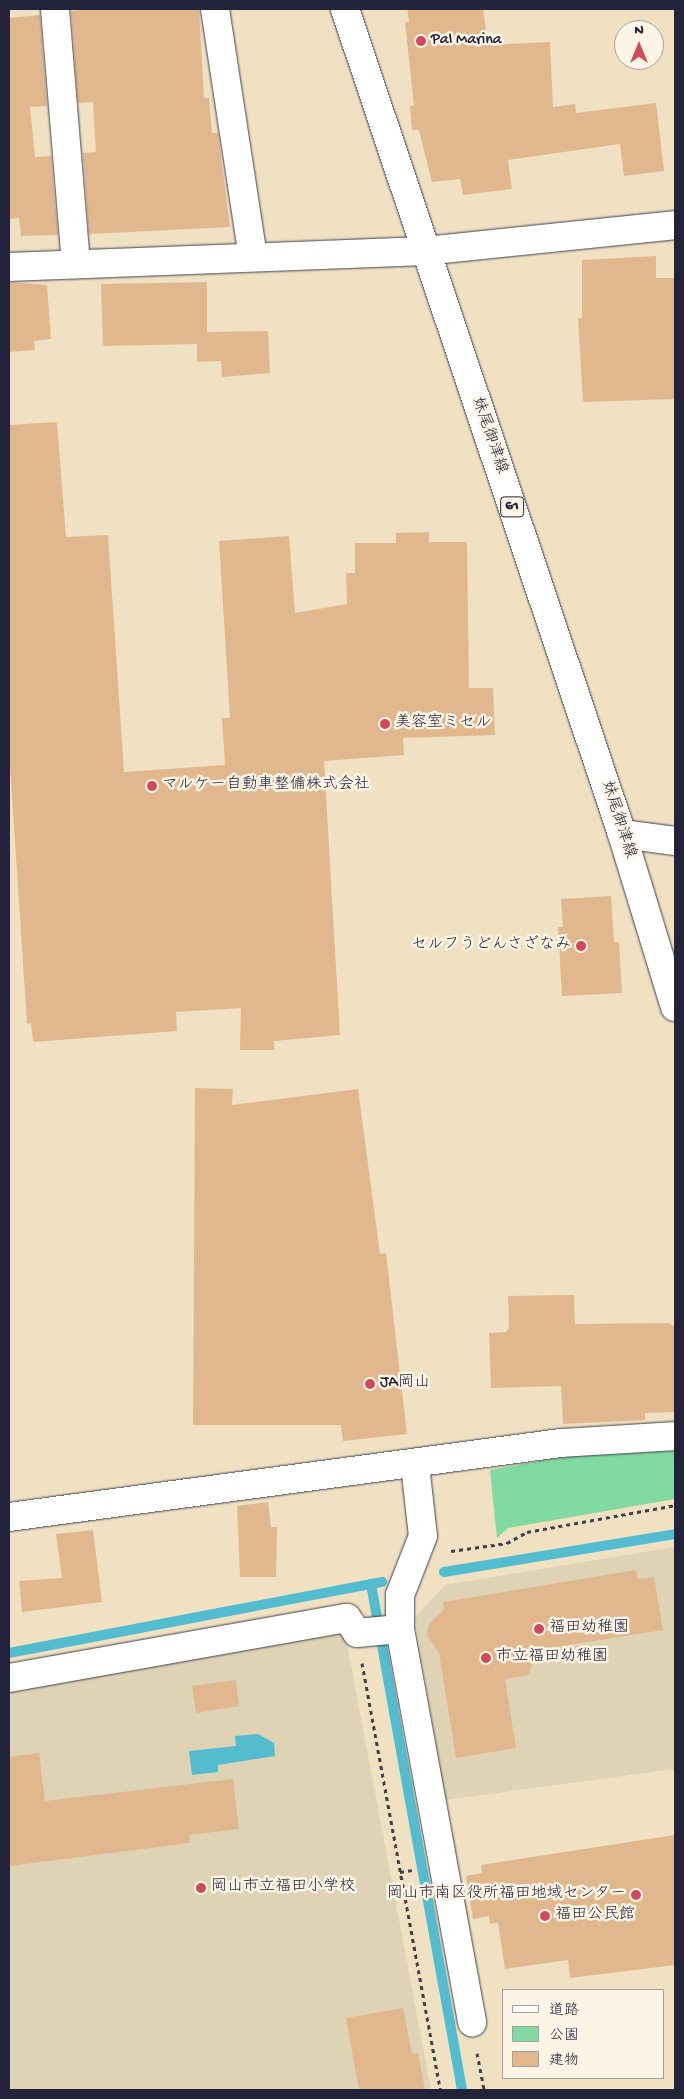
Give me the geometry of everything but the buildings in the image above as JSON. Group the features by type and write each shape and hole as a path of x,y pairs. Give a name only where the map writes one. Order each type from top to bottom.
{"street":[{"path":"55,9 76,264"},
{"path":"215,9 253,257"},
{"name":"妹尾御津線","path":"344,9 622,834 675,1007"},
{"path":"9,266 425,251 675,225"},
{"path":"622,834 675,841"},
{"path":"9,1516 415,1465 560,1444 675,1436"},
{"path":"415,1465 423,1536 400,1596 377,1631 472,2022"},
{"path":"9,1678 347,1618 377,1631"}],"path":[{"path":"416,1557 507,1543 527,1532 675,1506"},
{"path":"377,1631 440,2090"},
{"path":"472,2022 484,2090"}],"shaded area":[{"path":"675,1547 675,1769 445,1800 415,1617 445,1585"},
{"name":"岡山市立福田小学校","path":"344,1628 431,2090 9,2090 9,1686"}],"green space":[{"path":"675,1450 675,1499 508,1528 497,1538 490,1470 572,1455"}],"water":[{"path":"258,1734 274,1743 275,1756 218,1765 218,1772 192,1775 189,1751 236,1746 235,1736"}],"waterway":[{"path":"444,1572 675,1534"},
{"path":"9,1653 382,1582"},
{"path":"371,1584 462,2090"}],"place":[{"name":"Pal Marina","path":"421,41"},
{"name":"美容室ミセル","path":"385,724"},
{"name":"マルケー自動車整備株式会社","path":"152,786"},
{"name":"セルフうどんさざなみ","path":"581,946"},
{"name":"JA岡山","path":"370,1384"},
{"name":"福田幼稚園","path":"539,1629"},
{"name":"市立福田幼稚園","path":"486,1658"},
{"name":"岡山市立福田小学校","path":"201,1888"},
{"name":"岡山市南区役所福田地域センター","path":"636,1895"},
{"name":"福田公民館","path":"545,1916"}]}
